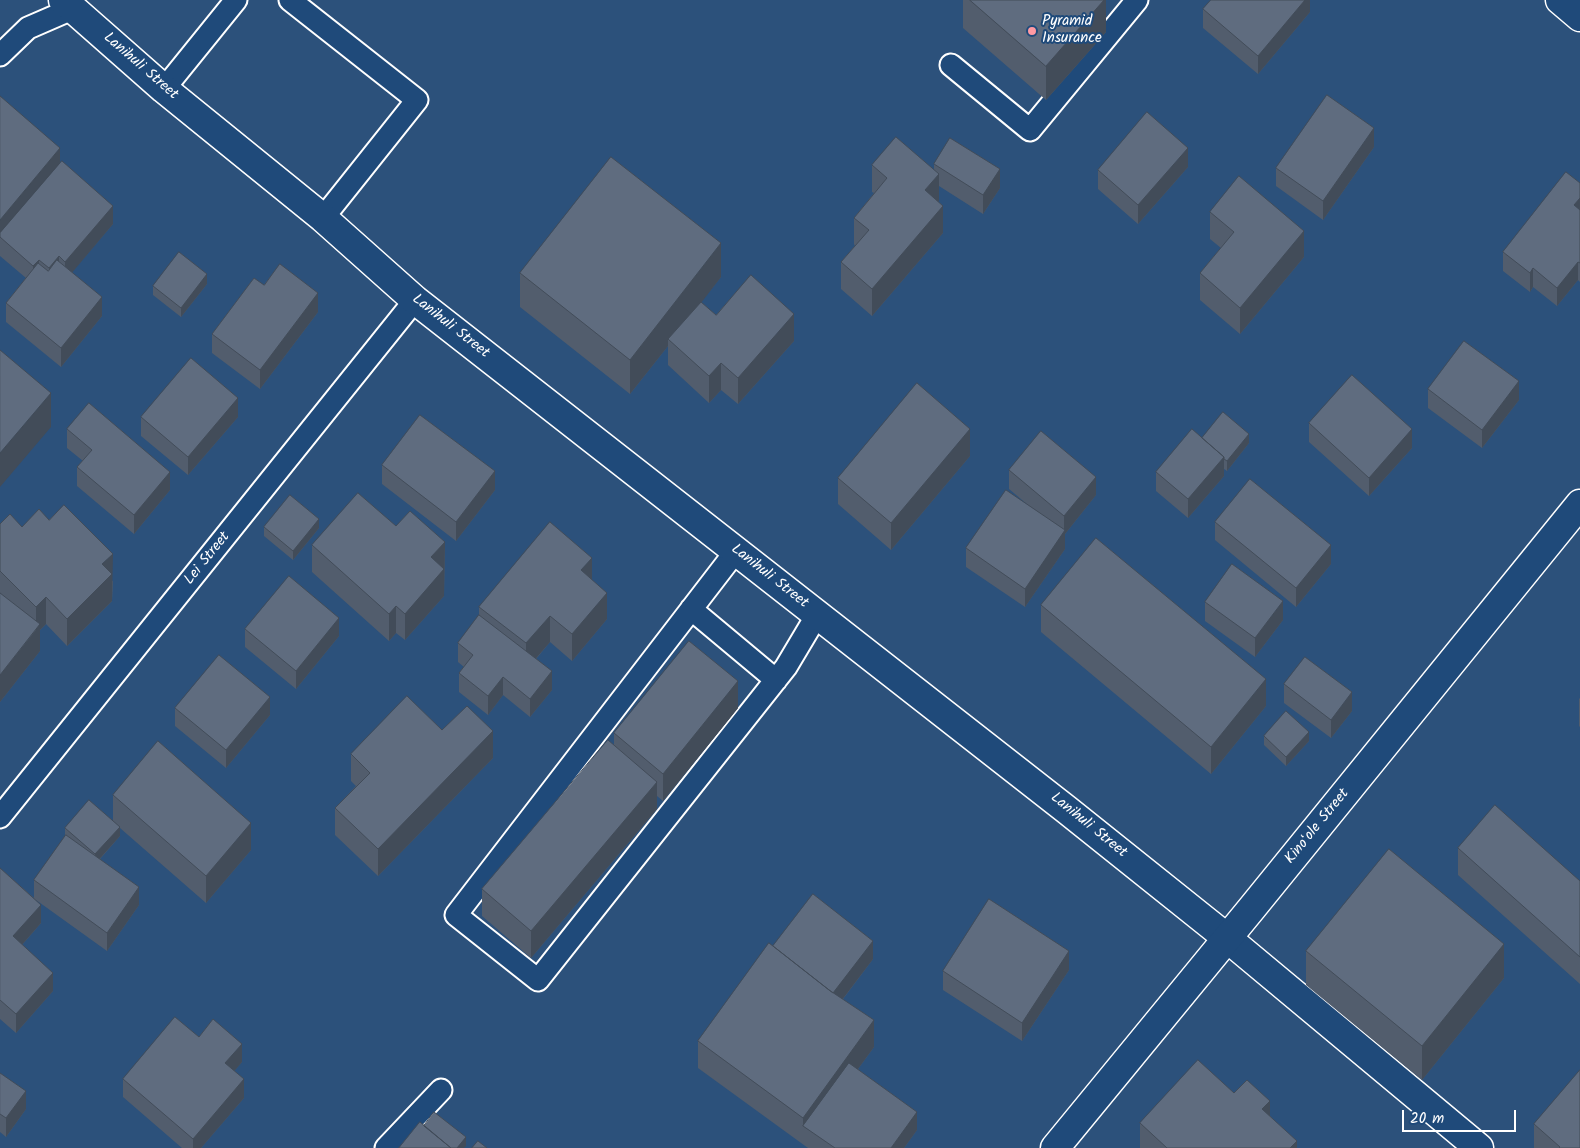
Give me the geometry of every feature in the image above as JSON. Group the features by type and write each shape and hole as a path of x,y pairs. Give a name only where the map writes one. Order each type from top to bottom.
{"street":[{"path":"1560,0 1580,17"},
{"name":"Lanihuli Street","path":"69,4 164,89 323,218 415,300 1067,810 1227,938 1479,1148"},
{"name":"Kinoʻole Street","path":"1055,1148 1580,504"}],"lane":[{"path":"164,89 236,0"},
{"path":"290,0 417,100 323,218"},
{"path":"951,65 1030,130 1137,0"},
{"path":"0,55 28,28 69,4"},
{"name":"Lei Street","path":"0,817 415,300"},
{"path":"736,550 456,915 538,980 786,668 818,615"},
{"path":"691,609 776,680"},
{"path":"386,1148 441,1090"}],"building":[{"path":"970,0 1104,0 1046,66"},
{"path":"1211,0 1305,0 1258,56 1203,9"},
{"path":"1327,95 1374,128 1323,201 1276,168"},
{"path":"0,96 60,148 0,220"},
{"path":"1147,112 1188,148 1138,205 1098,170"},
{"path":"896,137 939,174 925,190 943,206 872,289 841,262 869,230 854,218 887,178 872,165"},
{"path":"950,138 1000,169 983,195 934,164"},
{"path":"611,157 721,243 630,360 520,273"},
{"path":"62,161 113,206 65,262 59,256 49,268 39,260 33,266 0,237 0,233"},
{"path":"1566,172 1580,183 1580,198 1574,205 1580,210 1580,263 1578,262 1557,288 1533,268 1530,273 1503,252"},
{"path":"1239,176 1304,231 1240,308 1200,273 1234,232 1210,212"},
{"path":"179,252 207,274 181,308 153,286"},
{"path":"57,260 102,297 61,348 6,303 38,263 48,271"},
{"path":"280,264 318,293 260,370 212,334 254,278 264,285"},
{"path":"751,275 794,314 738,378 721,363 709,376 668,339 701,302 716,315"},
{"path":"1464,341 1519,381 1482,430 1428,389"},
{"path":"0,350 51,393 0,453"},
{"path":"191,358 238,398 188,457 141,417"},
{"path":"1352,375 1412,429 1369,478 1309,423"},
{"path":"917,383 970,429 891,523 838,478"},
{"path":"89,403 170,472 134,515 77,467 92,450 67,429"},
{"path":"1223,412 1249,434 1227,461 1202,438"},
{"path":"420,415 495,471 456,522 382,465"},
{"path":"1192,429 1224,457 1188,499 1156,472"},
{"path":"1041,431 1096,477 1064,516 1009,470"},
{"path":"1250,479 1331,545 1296,588 1215,522"},
{"path":"1006,490 1065,530 1025,589 966,548"},
{"path":"358,493 396,526 410,511 445,542 431,557 444,569 405,614 396,606 389,614 312,545"},
{"path":"290,495 319,519 293,551 264,527"},
{"path":"64,505 113,554 102,564 112,574 67,619 46,597 36,607 0,571 0,524 10,514 22,527 39,509 49,520"},
{"path":"550,522 592,558 581,570 607,593 572,634 550,616 526,643 479,607"},
{"path":"1096,538 1266,679 1211,747 1041,605"},
{"path":"1232,564 1283,601 1255,638 1205,602"},
{"path":"289,576 339,618 296,671 245,629"},
{"path":"0,593 40,624 0,675"},
{"path":"479,615 552,671 530,699 503,677 488,696 459,673 473,655 458,643"},
{"path":"689,641 738,681 663,774 614,733"},
{"path":"219,655 270,697 226,750 175,708"},
{"path":"1305,657 1352,692 1331,720 1284,684"},
{"path":"407,696 442,730 467,706 493,731 378,849 335,808 370,773 351,754"},
{"path":"1286,711 1309,732 1286,757 1264,736"},
{"path":"608,740 657,782 531,931 482,889"},
{"path":"158,741 251,823 206,876 113,795"},
{"path":"89,800 120,827 95,854 65,828"},
{"path":"1495,805 1580,881 1580,957 1458,848"},
{"path":"66,835 139,887 107,933 34,880"},
{"path":"1389,849 1504,944 1422,1046 1306,951"},
{"path":"0,868 41,905 13,936 53,973 16,1014 0,1000"},
{"path":"813,894 873,941 833,993 773,946"},
{"path":"989,899 1069,951 1022,1023 943,971"},
{"path":"769,943 829,990 874,1020 803,1118 698,1041"},
{"path":"175,1017 199,1037 213,1019 242,1044 225,1063 244,1079 193,1139 123,1079"},
{"path":"1198,1060 1234,1093 1247,1080 1270,1101 1262,1109 1297,1141 1290,1148 1167,1148 1140,1123"},
{"path":"849,1063 917,1112 891,1148 835,1148 803,1126"},
{"path":"1580,1070 1580,1148 1559,1148 1534,1124"},
{"path":"0,1073 26,1091 6,1118 0,1114"},
{"path":"434,1112 466,1137 457,1148 451,1148 424,1126"},
{"path":"420,1122 451,1148 399,1148"},
{"path":"478,1141 487,1148 472,1148"}],"place":[{"name":"Pyramid Insurance","path":"1032,31"}]}
